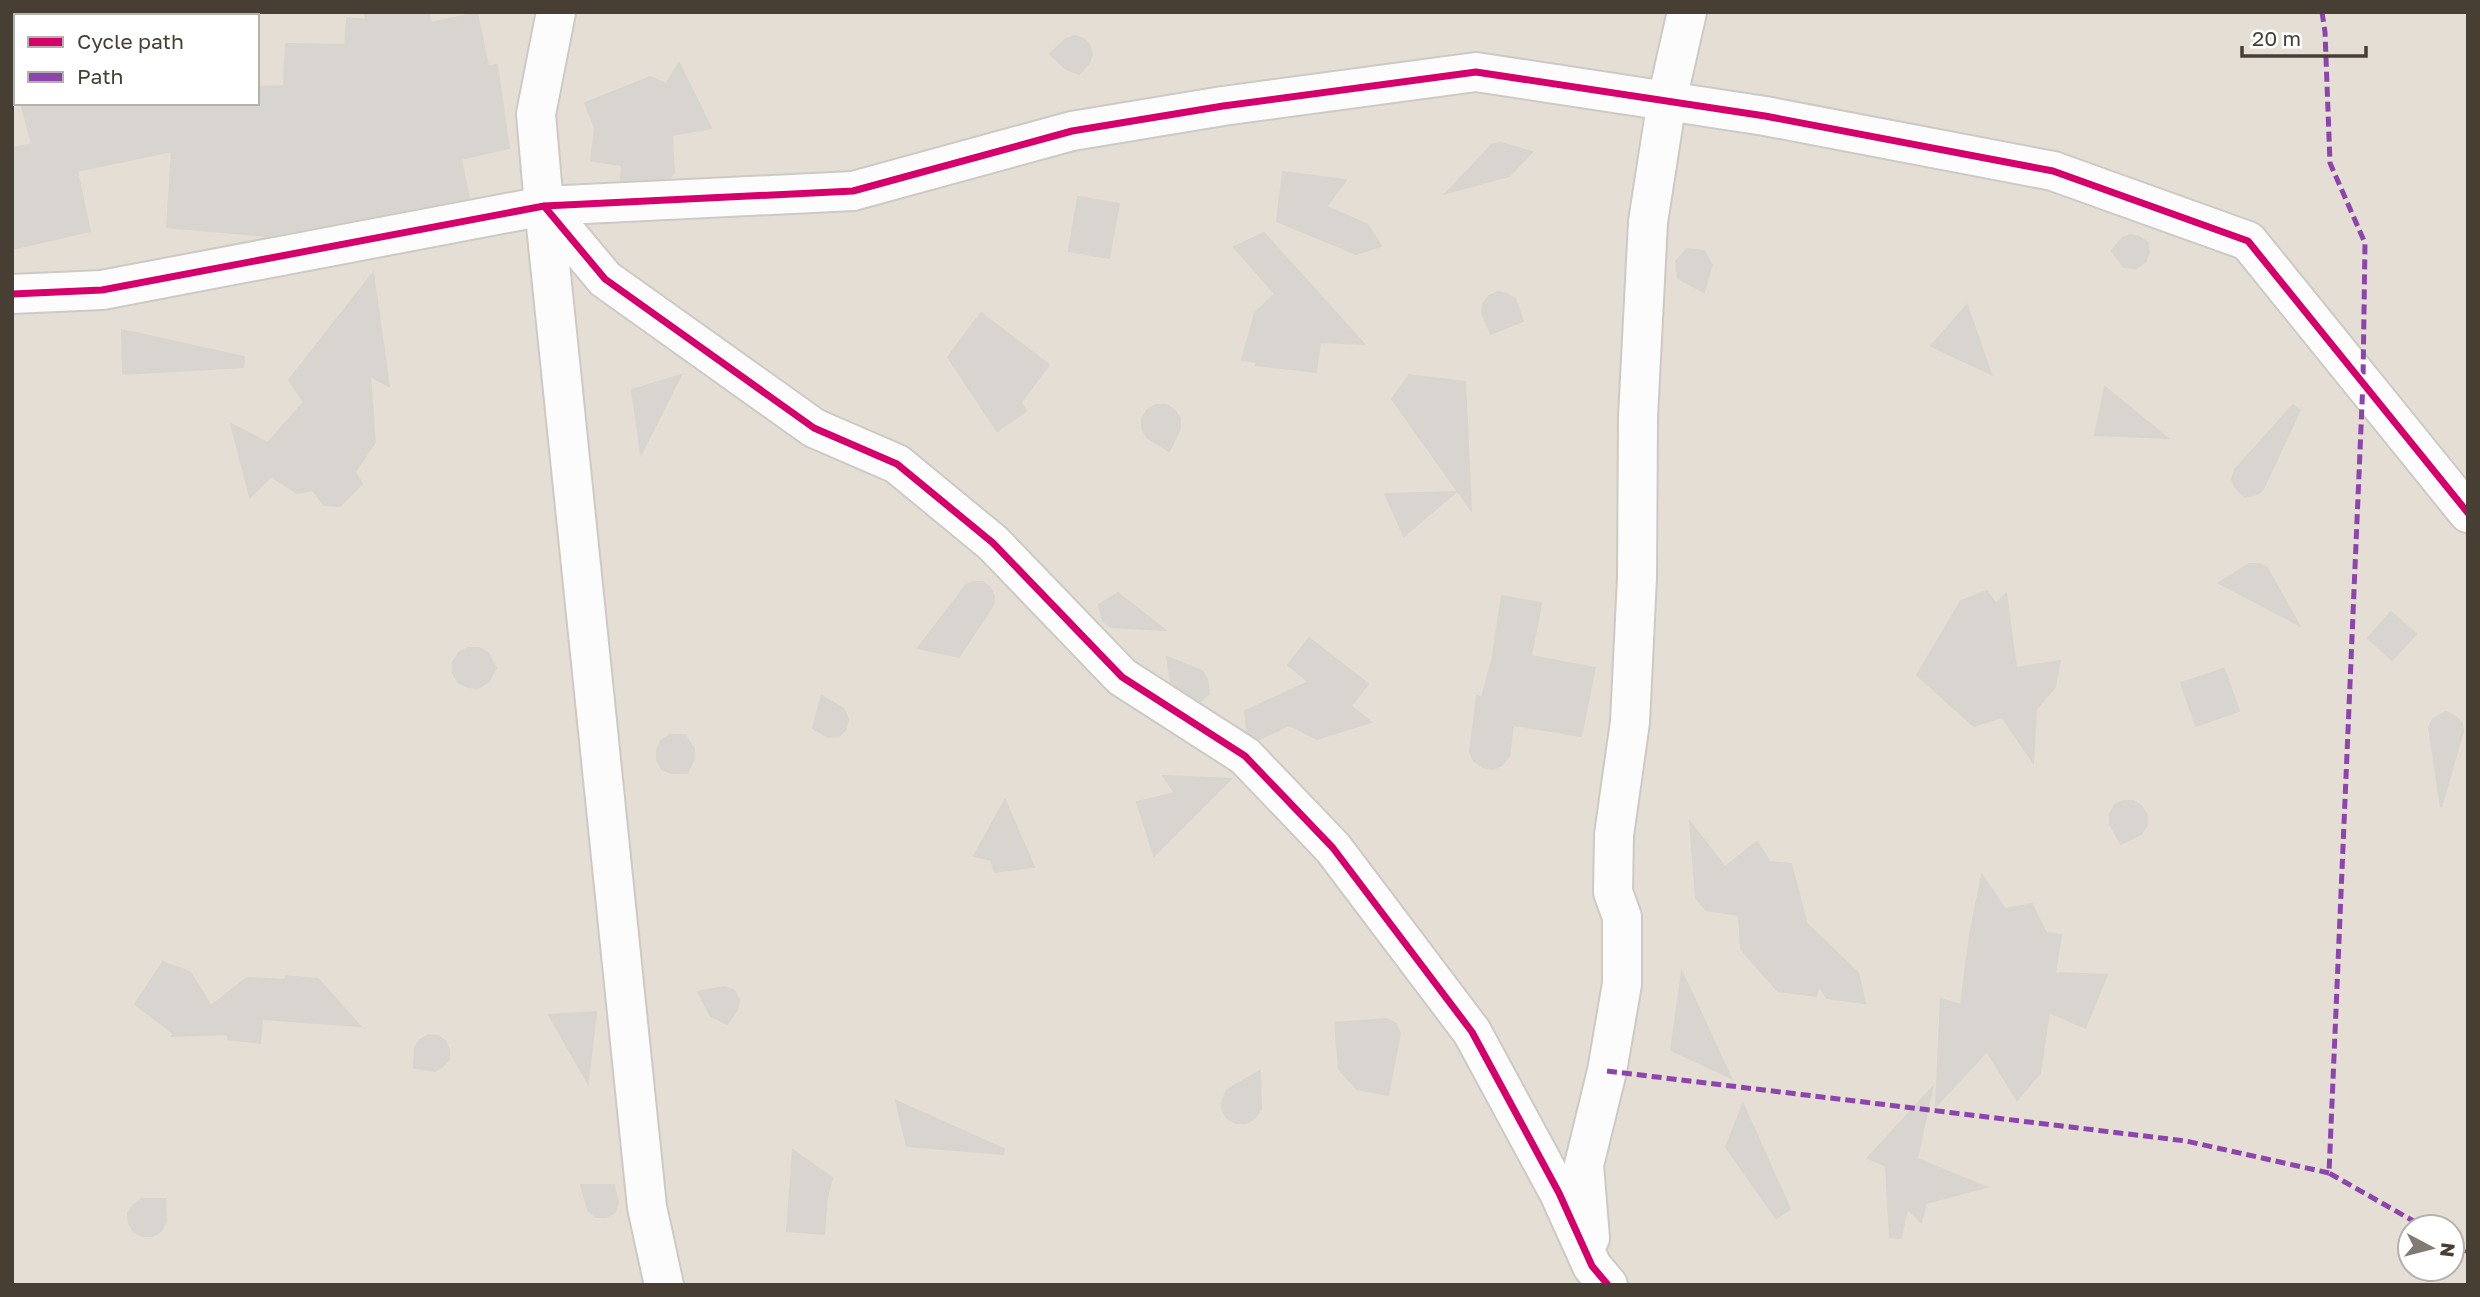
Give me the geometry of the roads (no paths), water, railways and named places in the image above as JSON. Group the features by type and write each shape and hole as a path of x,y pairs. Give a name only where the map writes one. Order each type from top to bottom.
{"street":[{"path":"556,12 537,114 544,206 647,1207 664,1285"},
{"path":"1598,1278 1584,1165 1606,1071 1622,984 1622,917 1613,892 1614,835 1630,722 1637,578 1638,417 1648,222 1667,100 1687,12"},
{"path":"12,294 102,290 544,206 853,191 1072,131 1223,106 1476,72 1765,116 2053,171 2248,241 2468,513"},
{"path":"544,206 605,279 814,428 897,464 993,543 1122,677 1245,756 1333,848 1472,1032 1559,1193 1598,1278"}]}
